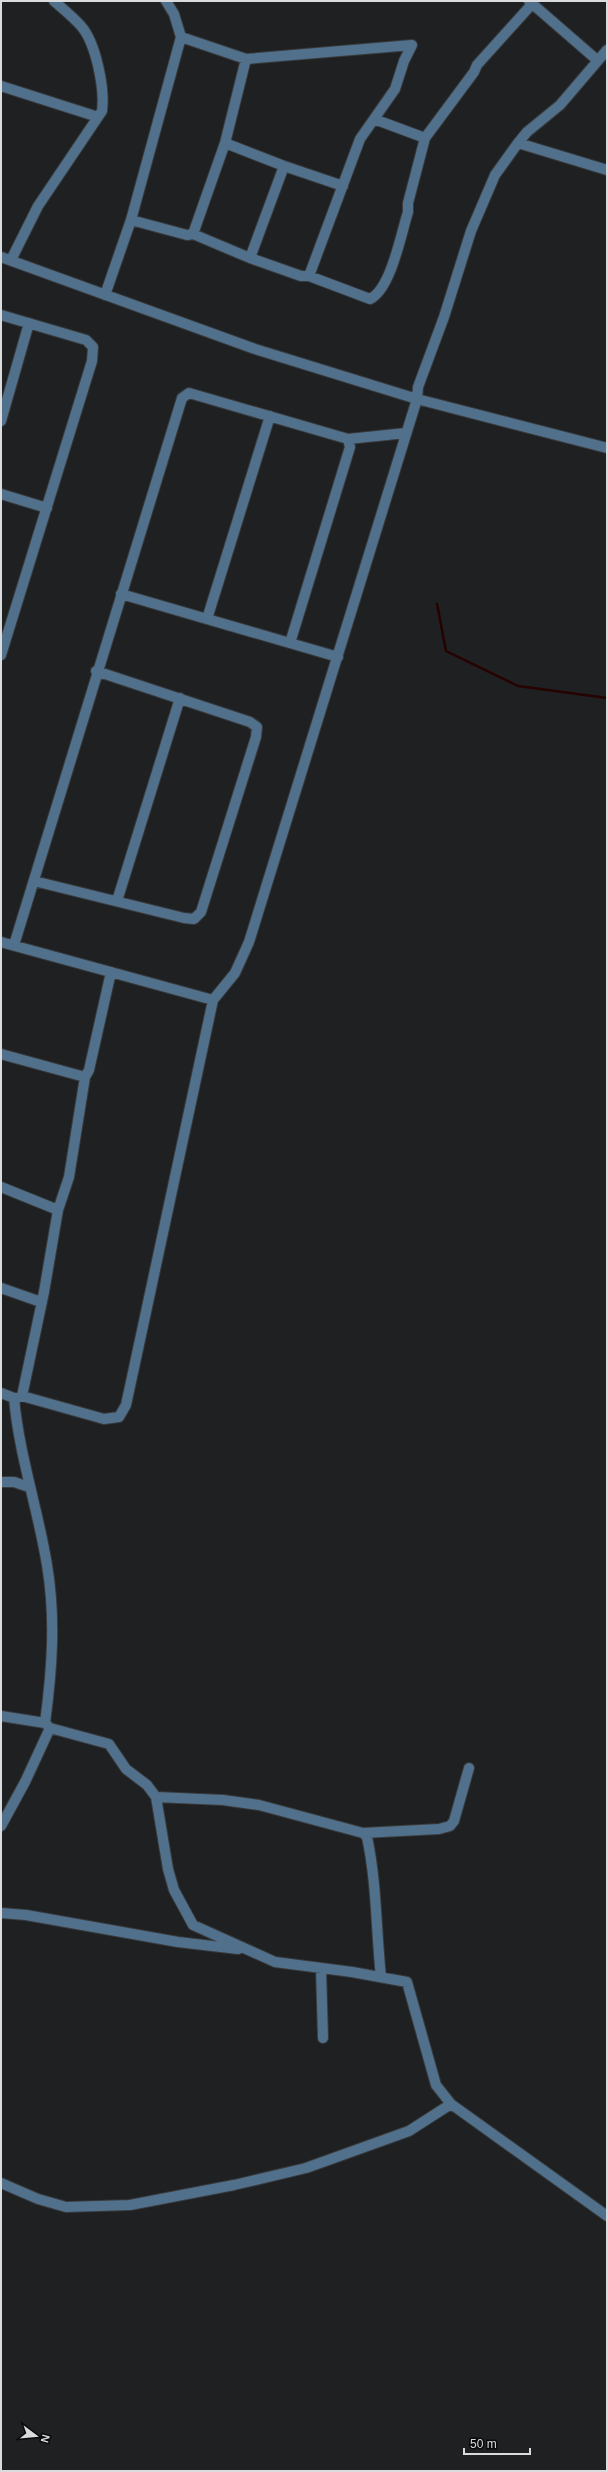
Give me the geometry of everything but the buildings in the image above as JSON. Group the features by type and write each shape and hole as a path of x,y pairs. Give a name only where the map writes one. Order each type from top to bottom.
{"street":[{"path":"54,1 82,27 95,52 103,101 98,117 38,206 6,259 255,349 418,399 607,448"},
{"path":"105,295 131,220 181,37 174,14 166,1"},
{"path":"131,220 187,235 193,234 250,258 302,276 309,276 370,299 376,296 386,281 406,218 425,138 474,72 477,65 531,2 597,60"},
{"path":"181,37 246,59 412,45 404,61 395,89 360,138 309,276"},
{"path":"1,1393 104,1419 119,1417 126,1405 213,1000 236,973 249,942 406,433 418,399 418,387 444,317 471,230 495,175 518,143 527,132 560,105 607,50"},
{"path":"193,234 225,143 246,59"},
{"path":"1,86 98,117"},
{"path":"374,119 425,138"},
{"path":"225,143 284,166 343,186"},
{"path":"518,143 607,170"},
{"path":"250,258 284,166"},
{"path":"1,315 86,340 93,347 92,361 1,655"},
{"path":"1,421 29,323"},
{"path":"14,945 96,671 182,398 189,393 195,394 348,439 406,433"},
{"path":"207,619 270,416"},
{"path":"290,643 350,447 348,439"},
{"path":"1,494 46,508"},
{"path":"121,594 338,657"},
{"path":"34,880 184,918 194,919 201,912 256,737 257,727 250,722 96,671"},
{"path":"117,901 180,698"},
{"path":"1,942 213,1000"},
{"path":"1,1826 26,1782 48,1726 53,1655 52,1610 47,1565 29,1487 18,1397 41,1302 58,1210 69,1176 85,1077 89,1070 111,972"},
{"path":"1,1054 85,1077"},
{"path":"1,1187 58,1210"},
{"path":"1,1288 41,1302"},
{"path":"1,1482 14,1482 29,1487"},
{"path":"1,1716 48,1726 109,1744 126,1769 147,1785 156,1797 168,1869 174,1890 193,1925 275,1962 407,1982 436,2085 451,2104 607,2216"},
{"path":"156,1797 223,1800 259,1805 363,1833 439,1829 450,1826 454,1821 469,1768"},
{"path":"363,1833 368,1841 375,1887 376,1924 381,1978"},
{"path":"1,1913 26,1915 178,1942 248,1950"},
{"path":"321,1969 324,2038"},
{"path":"1,2183 38,2199 66,2207 130,2205 234,2185 306,2168 409,2131 451,2104"}],"waterway":[{"path":"437,604 446,651 518,686 607,698"}]}
